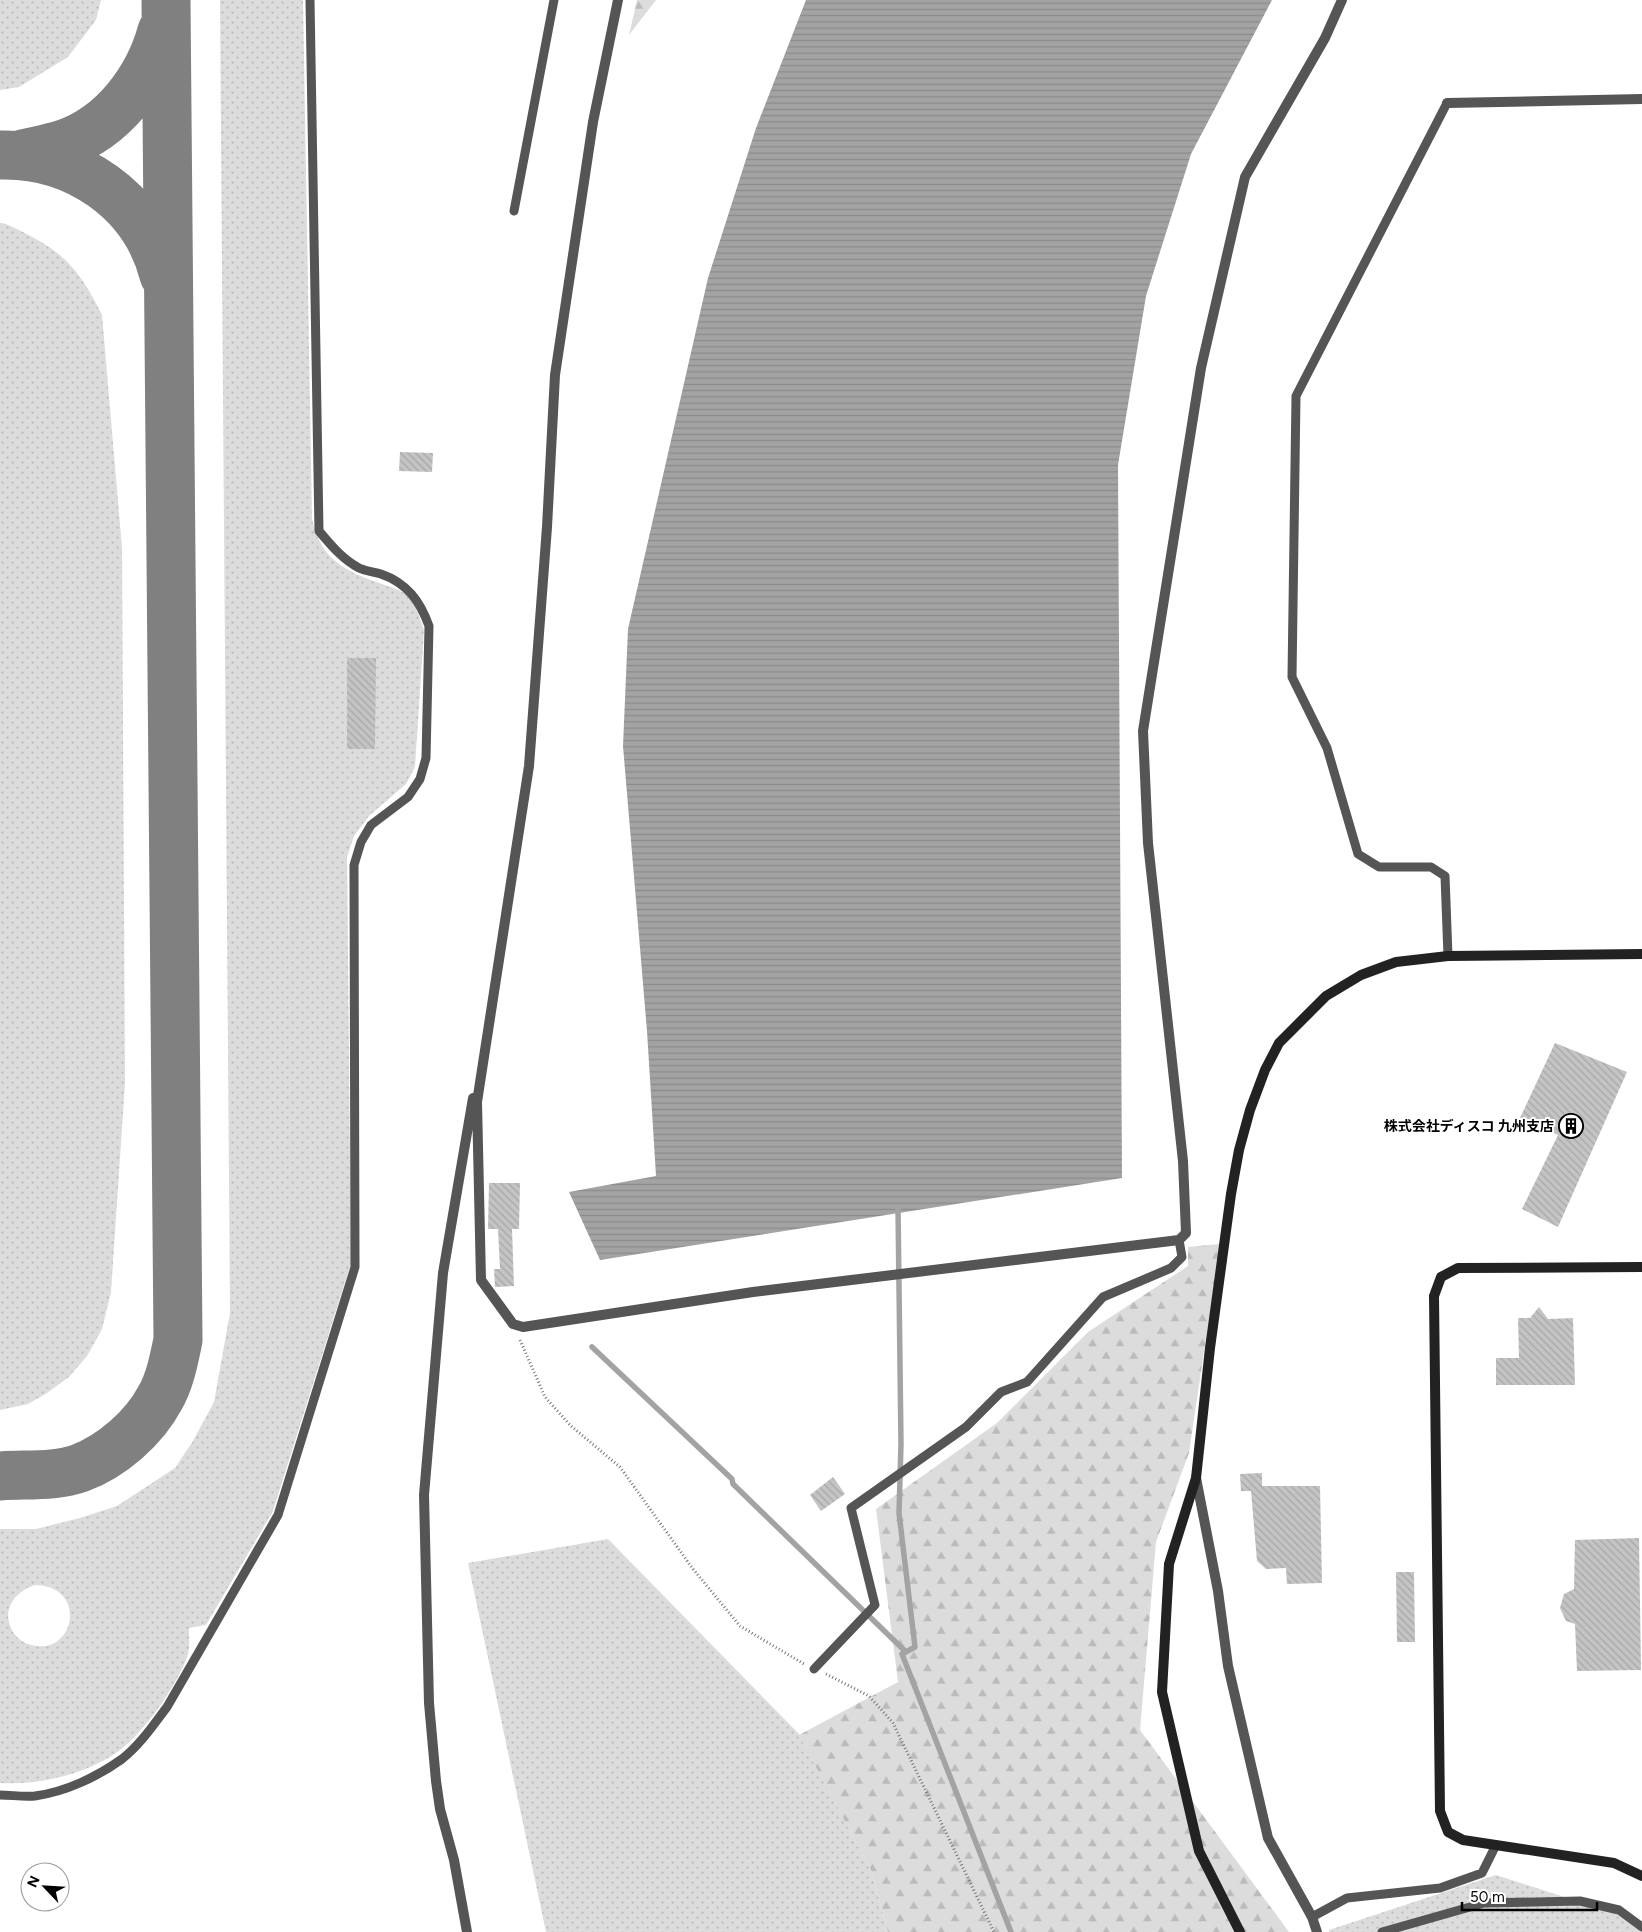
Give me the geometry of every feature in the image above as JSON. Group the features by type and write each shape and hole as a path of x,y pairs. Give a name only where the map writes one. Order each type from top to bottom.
{"street":[{"path":"618,0 593,122 555,375 547,527 528,766 477,1102 481,1280 512,1324 522,1327 753,1292 1179,1240 1186,1233 1183,1162 1148,843 1143,732 1202,368 1245,177 1325,38 1342,0"},
{"path":"1447,103 1642,99"},
{"path":"468,1932 454,1860 440,1809 436,1782 429,1703 424,1495 443,1274 528,766"},
{"path":"1240,1932 1199,1851 1162,1692 1169,1564 1196,1478 1210,1348 1230,1194 1243,1134 1265,1070 1279,1043 1326,996 1361,975 1396,962 1448,956 1642,954"},
{"path":"1642,1267 1458,1268 1441,1277 1434,1296 1440,1811 1448,1832 1463,1840 1614,1863 1642,1876"},
{"path":"1196,1478 1218,1591 1228,1666 1268,1838 1312,1916 1317,1932"}],"lane":[{"path":"0,1795 34,1796 59,1790 90,1778 123,1758 147,1733 167,1706 278,1515 355,1267 354,865 361,842 372,825 408,797 420,779 426,758 429,626 422,607 407,588 383,575 360,568 342,557 319,531 310,0"},
{"path":"514,211 554,0"},
{"path":"1447,103 1296,396 1292,677 1327,748 1358,854 1379,867 1431,867 1445,876 1448,956"},
{"path":"814,1669 875,1605 851,1508 966,1427 1002,1392 1026,1382 1103,1297 1172,1268 1182,1257 1179,1240"},
{"path":"1312,1916 1347,1898 1440,1888 1482,1873 1496,1845"},
{"path":"1382,1932 1484,1903 1580,1901 1619,1910 1642,1928"}],"path":[{"path":"512,1324 545,1397 570,1425 620,1467 693,1569 740,1626 786,1655 869,1696 893,1722 994,1932"}],"green space":[{"path":"0,0 101,0 96,20 68,57 19,87 0,90"},
{"path":"220,0 303,0 312,519 322,545 336,562 346,569 404,593 414,605 424,630 415,767 406,784 369,816 354,836 347,857 351,1263 273,1511 206,1625 189,1628 188,1654 167,1696 133,1739 110,1757 97,1764 71,1774 43,1781 0,1783 0,1529 36,1529 117,1506 175,1468 193,1441 214,1402 230,1313","holes":["35,1585 52,1588 63,1596 69,1608 70,1620 66,1632 58,1641 46,1646 25,1643 13,1632 9,1624 9,1609 16,1597 28,1588"]},
{"path":"637,0 656,0 629,35"},
{"path":"0,223 6,224 39,241 64,259 83,282 102,315 122,548 125,1083 111,1292 102,1329 87,1356 69,1377 28,1404 0,1410"},
{"path":"1220,1244 1189,1453 1156,1542 1140,1730 1289,1932 888,1932 871,1870 799,1735 898,1682 876,1509 997,1423 1088,1332 1188,1266 1188,1247"},
{"path":"608,1539 799,1734 871,1870 888,1932 546,1932 468,1563"},
{"path":"1496,1875 1642,1922 1642,1932 1329,1932 1329,1930"}],"shaded area":[{"path":"806,0 1272,0 1191,154 1146,296 1118,465 1122,1178 600,1260 569,1192 656,1176 647,1031 623,746 628,629 708,278 756,128"}],"building":[{"path":"400,452 433,453 432,472 399,471"},
{"path":"347,658 376,658 375,749 347,749"},
{"name":"株式会社ディスコ 九州支店","path":"1555,1043 1627,1072 1558,1227 1522,1209 1558,1135 1520,1118"},
{"path":"489,1183 520,1183 519,1229 512,1229 514,1286 495,1287 494,1269 500,1269 498,1229 488,1229"},
{"path":"1539,1307 1548,1319 1573,1318 1575,1385 1496,1385 1496,1358 1519,1358 1518,1318 1530,1318"},
{"path":"1262,1473 1262,1486 1320,1486 1322,1583 1287,1584 1286,1568 1266,1569 1257,1561 1251,1491 1241,1491 1240,1474"},
{"path":"833,1477 845,1494 821,1511 810,1495"},
{"path":"1639,1538 1641,1670 1577,1671 1575,1624 1566,1621 1560,1608 1564,1594 1574,1589 1575,1540"},
{"path":"1396,1572 1414,1572 1415,1642 1397,1642"}],"waterway":[{"path":"898,1207 901,1444 899,1513 915,1647 902,1654"},
{"path":"592,1347 732,1479 733,1484 906,1652 902,1654 1011,1932"}],"taxiway":[{"path":"0,1476 51,1474 70,1471 92,1463 126,1440 145,1420 160,1398 169,1377 178,1340 166,0"},
{"path":"23,154 64,144 82,136 99,126 114,113 127,99 148,67 162,31"},
{"path":"0,155 28,157 55,162 80,172 103,186 124,204 141,224 155,248 164,275"}],"place":[{"name":"株式会社ディスコ 九州支店","path":"1571,1126"}]}
